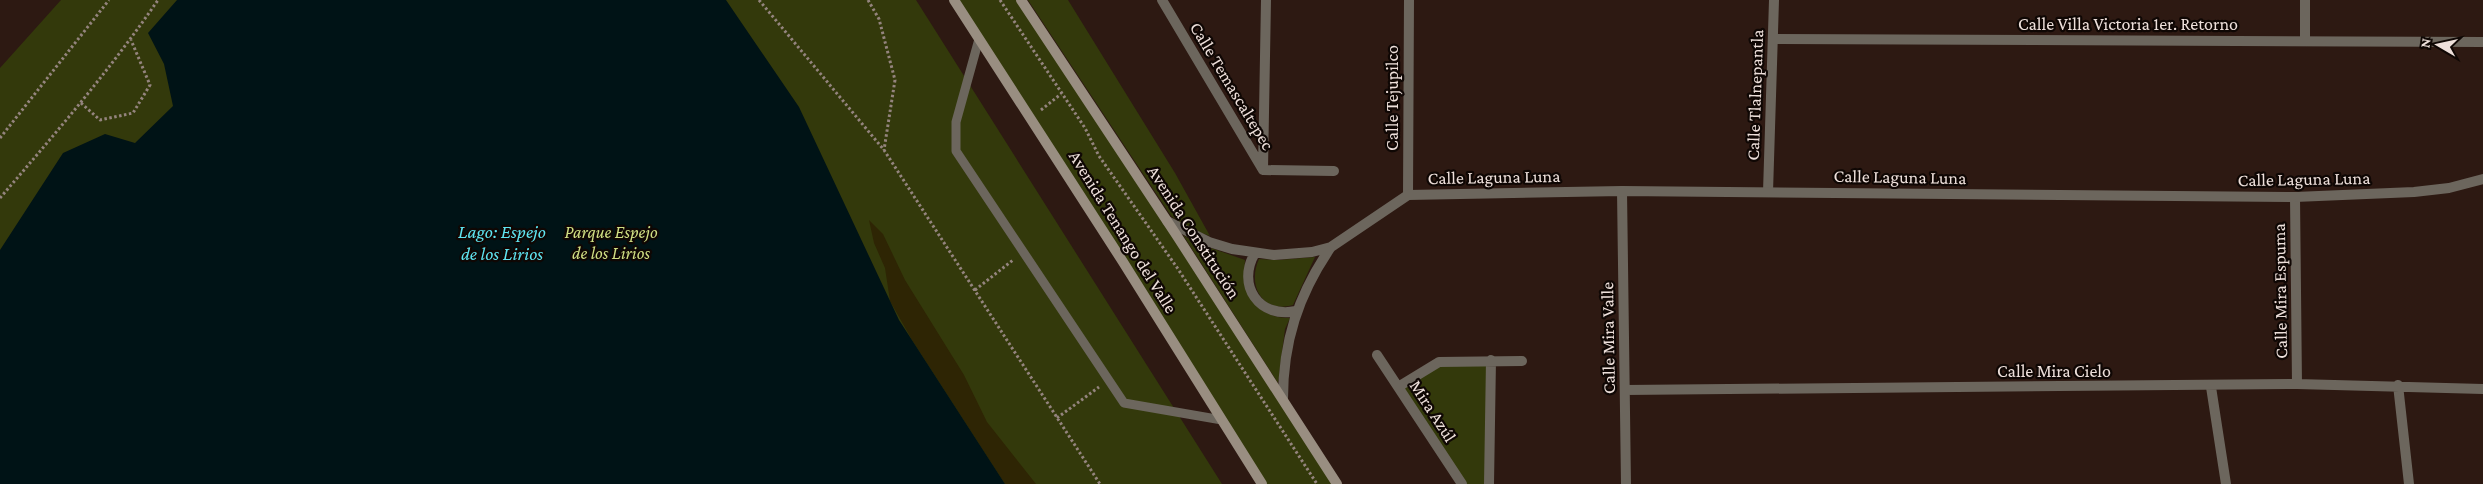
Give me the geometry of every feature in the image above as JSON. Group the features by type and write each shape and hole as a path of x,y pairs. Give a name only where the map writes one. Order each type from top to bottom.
{"main road":[{"name":"Avenida Tenango del Valle","path":"954,0 1262,484"},
{"name":"Avenida Constitución","path":"1021,0 1337,484"}],"street":[{"name":"Calle Temascaltepec","path":"1162,0 1263,170"},
{"name":"Calle Temascaltepec","path":"1263,170 1266,0"},
{"name":"Calle Tejupilco","path":"1408,196 1409,0"},
{"name":"Calle Tlalnepantla","path":"1768,192 1774,0"},
{"path":"2304,40 2305,0"},
{"name":"Calle Villa Victoria 1er. Retorno","path":"1773,39 2483,42"},
{"path":"1263,170 1334,171"},
{"name":"Calle Laguna Luna","path":"1167,221 1209,242 1255,253 1293,254 1330,247 1408,196 1622,191 2296,197 2414,192 2449,188 2483,178"},
{"name":"Calle Mira Valle","path":"1622,191 1626,484"},
{"name":"Calle Mira Espuma","path":"2296,197 2297,384"},
{"name":"Calle Laguna Luna","path":"1283,399 1285,354 1296,311 1317,267 1330,247"},
{"path":"1255,253 1250,261 1248,280 1255,298 1269,309 1278,312 1296,311"},
{"name":"Mira Azúl","path":"1377,355 1462,484"},
{"path":"1489,484 1490,360"},
{"path":"1398,387 1439,362 1522,361"},
{"name":"Calle Mira Cielo","path":"1625,390 2297,384 2483,388"},
{"path":"2211,386 2226,484"},
{"path":"2398,386 2409,484"}],"lane":[{"path":"979,38 956,122 956,152 1124,403 1222,420"}],"path":[{"path":"0,138 109,0"},
{"path":"0,198 81,103 131,40 158,0"},
{"path":"759,0 884,150 1100,484"},
{"path":"868,0 879,19 895,80 884,150"},
{"path":"1000,0 1085,128 1099,156 1178,269 1317,484"},
{"path":"81,103 100,120 133,113 150,85 131,40"},
{"path":"1030,117 1076,83"},
{"path":"975,290 1023,252"},
{"path":"1057,418 1110,380"}],"green space":[{"name":"Lago: Espejo de los Lirios","path":"61,0 916,0 1222,484 0,484 0,68"},
{"path":"956,0 1019,0 1334,484 1264,484"},
{"path":"1028,0 1068,0 1175,173 1210,236 1188,228 1171,216"},
{"path":"1183,235 1194,242 1245,260 1246,283 1253,301 1268,313 1278,317 1290,318 1285,329 1278,383"},
{"path":"1315,257 1293,305 1282,307 1273,305 1265,301 1260,295 1256,287 1255,278 1259,259 1279,260"},
{"path":"1485,363 1487,367 1485,484 1466,484 1404,388 1439,366"}],"sand":[{"path":"869,220 883,234 905,280 964,375 987,422 1036,484 1005,484 912,340 890,301 885,268 874,243"}],"water":[{"name":"Lago: Espejo de los Lirios","path":"177,0 726,0 799,107 899,320 1005,484 0,484 0,250 63,153 105,134 135,143 173,106 164,64 148,33"}],"park label":[{"name":"Parque Espejo de los Lirios","path":"611,242"}]}
